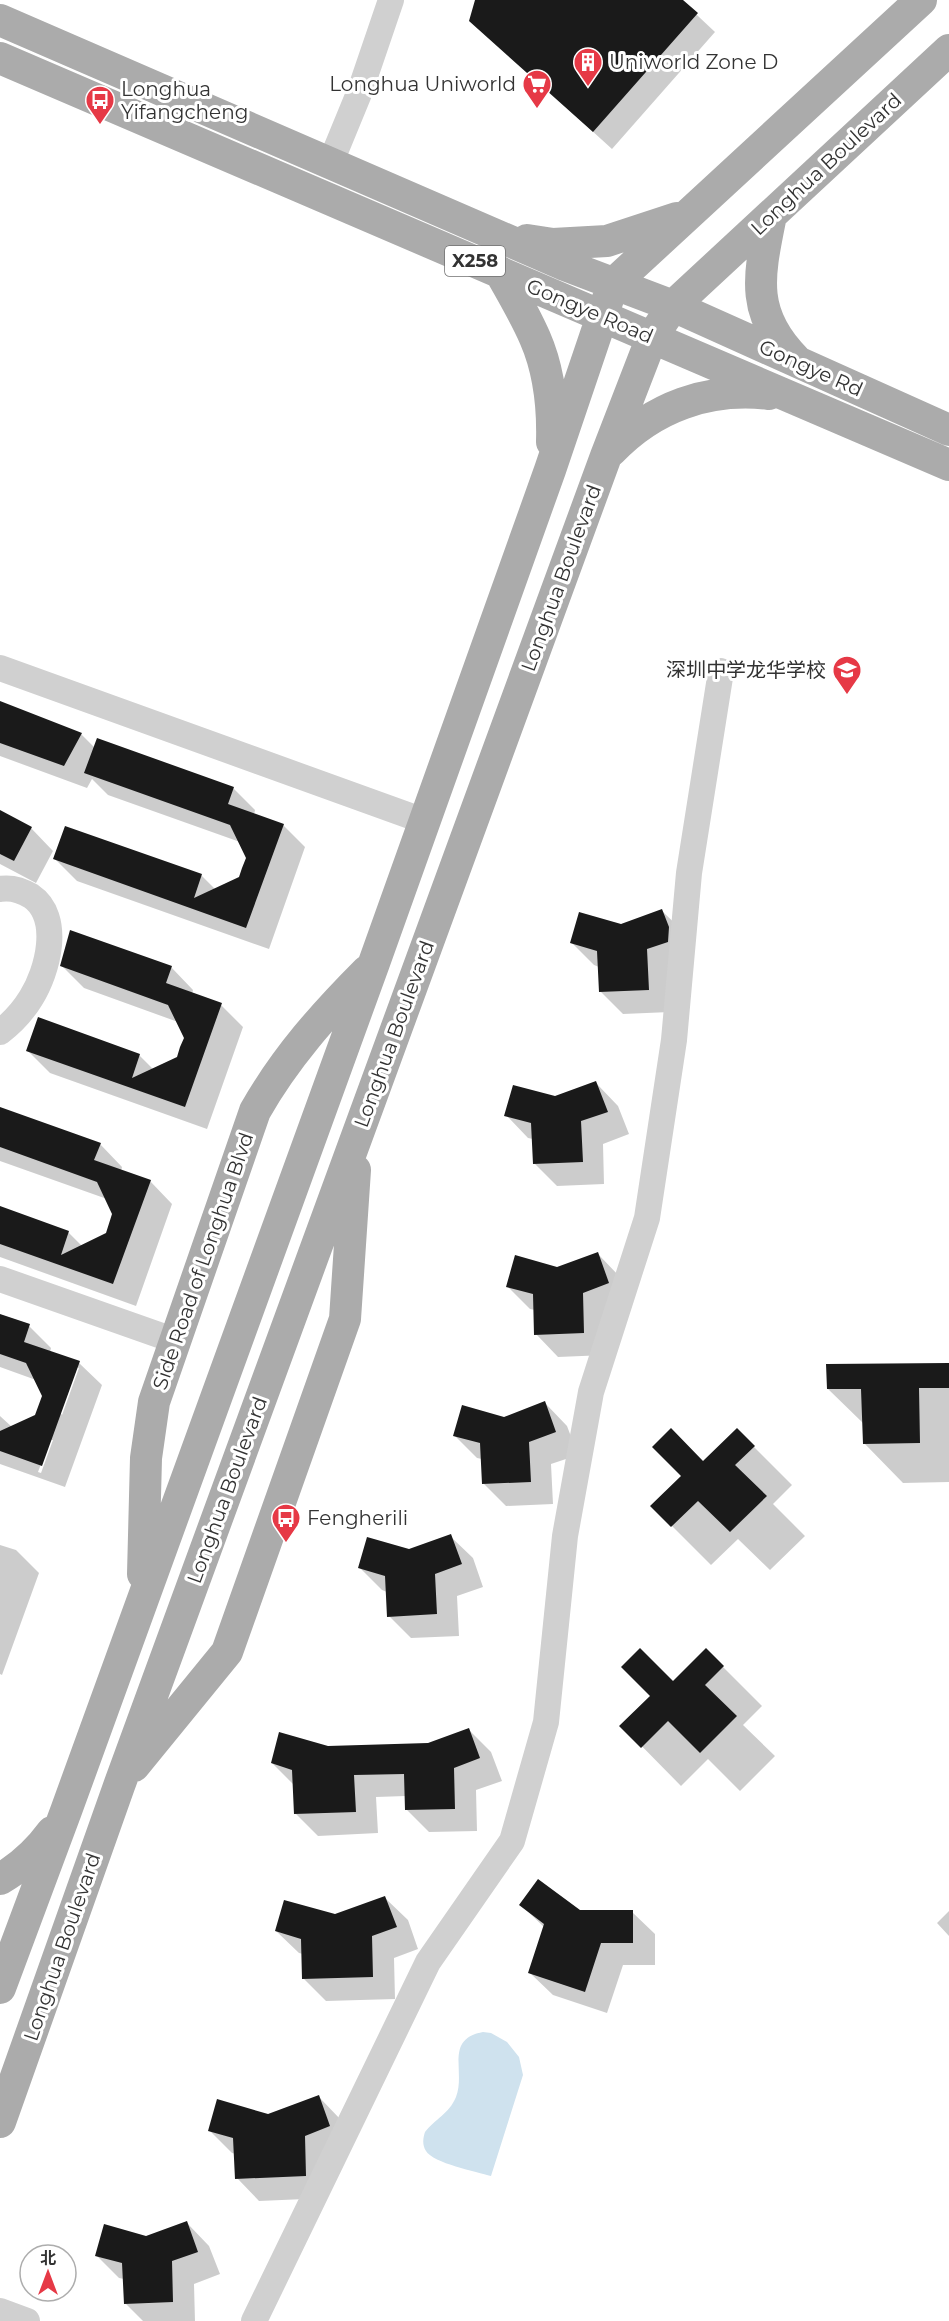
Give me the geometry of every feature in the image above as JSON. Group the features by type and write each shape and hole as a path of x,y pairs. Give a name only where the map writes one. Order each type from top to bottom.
{"main road":[{"name":"Longhua Boulevard","path":"6,1955 66,1811 374,963 550,470 613,284 921,0"},
{"name":"Gongye Road","path":"0,20 473,226 613,284 673,306"},
{"name":"Longhua Boulevard","path":"0,2122 119,1786 606,456 652,337 673,306 949,50"},
{"name":"Gongye Road","path":"0,58 949,465"},
{"path":"473,226 520,239 553,244 607,241 689,214"},
{"path":"771,215 760,279 762,303 770,326 780,344 801,365"},
{"path":"500,272 535,338 541,356 551,401 550,470"},
{"name":"Gongye Rd","path":"673,306 949,430"},
{"path":"606,456 638,426 670,407 692,399 730,393 787,396"},
{"name":"Side Road of Longhua Blvd","path":"142,1601 146,1458 154,1402 255,1111 281,1068 324,1015 374,963"},
{"path":"119,1786 227,1652 345,1319 357,1135"},
{"path":"0,1879 20,1867 42,1846 66,1811"},
{"path":"6,1955 60,1951"}],"street":[{"path":"330,164 360,91 391,0"},
{"path":"0,668 424,821"},
{"path":"254,2321 428,1962 512,1841 540,1744 546,1722 565,1536 591,1392 647,1218 674,1041 689,873 721,671"},
{"path":"0,889 24,891 38,900 46,915 49,931 45,966 40,982 22,1012 0,1032"},
{"path":"0,1279 176,1341"},
{"path":"0,2311 27,2321"}],"water":[{"path":"483,2032 491,2033 507,2042 519,2057 523,2075 491,2176 437,2159 426,2151 423,2142 425,2132 450,2108 456,2097 460,2049 471,2036"}],"building":[{"name":"Uniworld Zone D","path":"475,0 683,0 698,13 593,132 469,21"},
{"path":"0,701 82,733 64,766 0,743"},
{"path":"97,738 234,787 228,804 284,824 246,928 53,859 65,826 202,874 194,898 239,877 246,858 230,825 84,773"},
{"path":"0,810 32,827 14,861 0,854"},
{"path":"662,909 669,927 668,942 647,949 649,990 599,992 597,951 570,943 579,912 621,924"},
{"path":"70,930 172,966 166,983 222,1003 185,1107 26,1051 38,1017 140,1054 132,1078 177,1057 184,1038 168,1005 60,966"},
{"path":"596,1081 608,1112 581,1121 583,1162 533,1164 531,1123 504,1116 513,1085 555,1096"},
{"path":"0,1107 101,1143 94,1160 151,1180 113,1284 0,1244 0,1206 69,1231 61,1255 106,1233 112,1214 97,1182 0,1147"},
{"path":"598,1252 609,1283 583,1293 584,1333 534,1335 533,1294 506,1287 515,1255 557,1267"},
{"path":"0,1314 30,1324 24,1342 80,1361 42,1466 0,1451 0,1431 35,1415 42,1396 26,1363 0,1354"},
{"path":"949,1363 949,1388 919,1388 920,1443 863,1444 861,1389 827,1389 826,1364"},
{"path":"545,1401 556,1432 529,1442 531,1482 482,1484 480,1443 453,1436 462,1405 504,1417"},
{"path":"671,1428 703,1461 737,1428 755,1446 735,1465 767,1496 730,1532 698,1501 671,1527 650,1506 681,1476 652,1447"},
{"path":"451,1534 462,1564 435,1574 437,1614 387,1617 385,1576 358,1568 367,1537 409,1549"},
{"path":"640,1648 673,1681 706,1648 724,1666 705,1685 737,1716 700,1753 668,1721 641,1748 619,1726 650,1696 621,1667"},
{"path":"469,1728 480,1758 454,1768 455,1809 405,1810 404,1774 354,1775 356,1812 294,1814 292,1770 271,1763 279,1732 328,1746 428,1743"},
{"path":"538,1879 580,1910 633,1910 633,1943 601,1943 585,1992 528,1973 544,1924 519,1905"},
{"path":"385,1896 397,1927 372,1936 373,1977 302,1979 301,1939 275,1931 284,1900 335,1914"},
{"path":"319,2095 330,2126 305,2136 306,2176 235,2179 233,2138 208,2131 217,2099 268,2114"},
{"path":"187,2221 198,2252 172,2261 173,2302 124,2304 122,2263 95,2256 104,2224 146,2236"}],"place":[{"name":"Uniworld Zone D","path":"588,88"},
{"name":"Longhua Uniworld","path":"537,110"},
{"name":"Longhua Yifangcheng","path":"100,126"},
{"name":"深圳中学龙华学校","path":"847,696"},
{"name":"Fengherili","path":"286,1544"}]}
